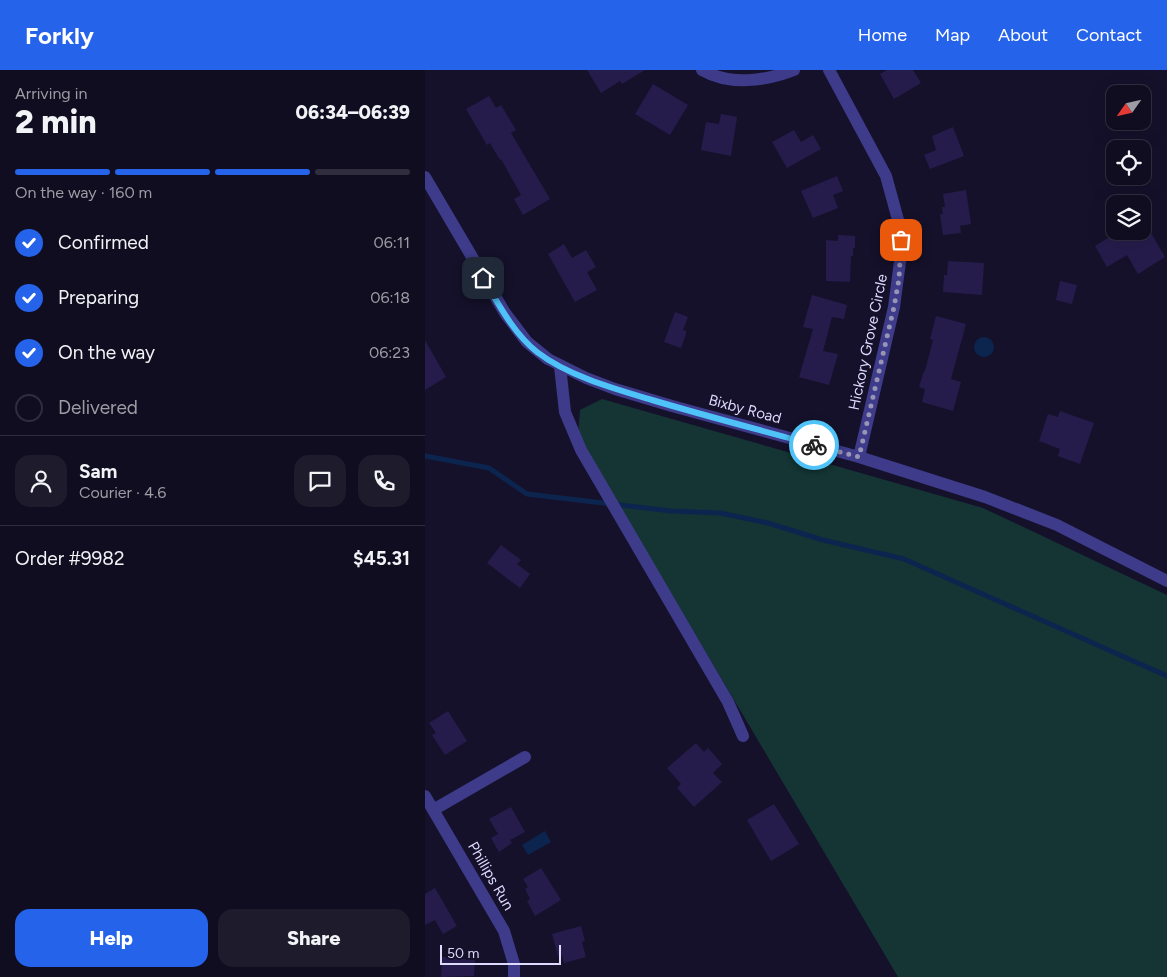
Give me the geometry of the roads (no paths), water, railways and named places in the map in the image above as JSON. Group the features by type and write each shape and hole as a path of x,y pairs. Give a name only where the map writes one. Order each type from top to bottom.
{"street":[{"path":"701,70 728,79 762,80 794,70"},
{"name":"Hickory Grove Circle","path":"829,70 886,176 900,228 901,254 896,298 859,457"},
{"name":"Bixby Road","path":"425,177 491,292 518,332 536,351 560,366 631,394 859,457 969,491 1057,525 1167,581"},
{"path":"560,366 565,412 581,450 728,702 743,736"},
{"path":"433,810 525,757"},
{"name":"Phillips Run","path":"425,796 504,931 514,964 514,977"}],"water":[{"path":"980,337 988,337 994,343 994,351 988,357 980,357 974,351 974,343"},
{"path":"545,831 551,842 528,855 522,845"}],"waterway":[{"path":"425,456 489,468 527,494 671,511 720,513 768,523 823,540 904,559 1167,676"}]}
